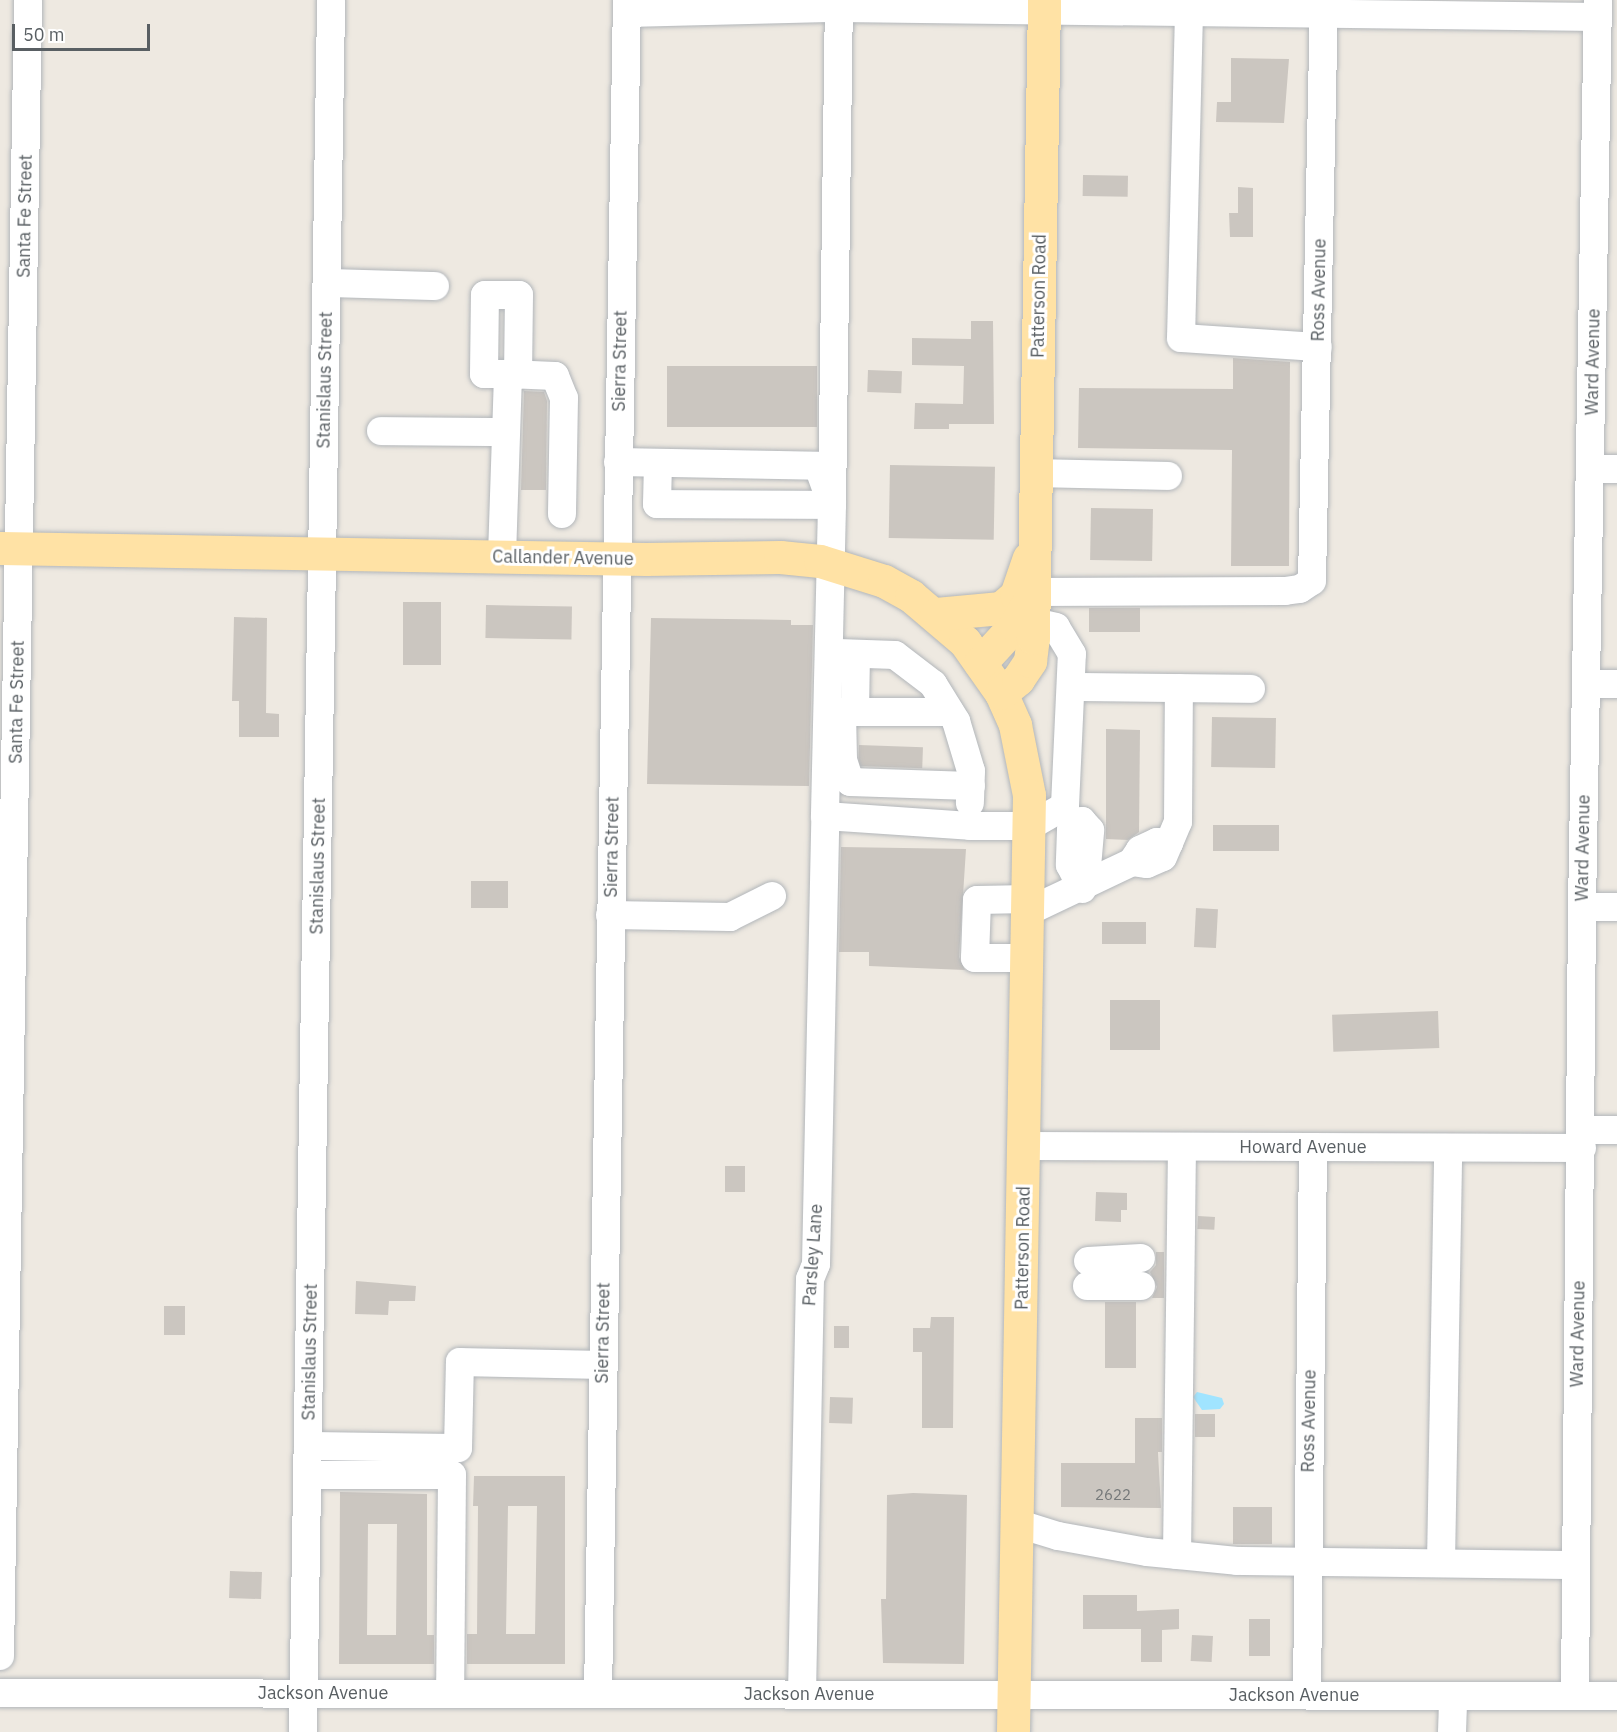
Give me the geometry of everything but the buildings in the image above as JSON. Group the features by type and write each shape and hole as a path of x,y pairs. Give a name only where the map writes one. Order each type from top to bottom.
{"main road":[{"name":"Patterson Road","path":"1000,693 1018,679 1030,661 1034,607 1044,5"},
{"path":"936,614 1001,608 1016,596 1035,540"},
{"name":"Callander Avenue","path":"10,548 322,555 780,557 831,563 884,581 936,614 980,663 1000,693 1026,763"},
{"name":"Patterson Road","path":"980,663 1034,607"},
{"name":"Patterson Road","path":"1013,1732 1012,1695 1019,1524 1029,905 1030,826 1026,763"}],"street":[{"name":"Santa Fe Street","path":"0,1656 11,406 28,0"},
{"name":"Stanislaus Street","path":"303,1732 331,0"},
{"path":"839,4 831,563 849,712 843,760 850,782 971,786"},
{"path":"627,7 839,4 1187,8 1598,8"},
{"name":"Sierra Street","path":"598,1694 627,7"},
{"name":"Ross Avenue","path":"1034,607 1285,591 1300,589 1312,581 1324,7"},
{"path":"1187,8 1181,338 1190,342 1318,347"},
{"name":"Ward Avenue","path":"1575,1696 1573,1565 1582,1139 1582,907 1586,684 1604,469 1606,241 1598,8"},
{"path":"327,283 435,286"},
{"path":"502,556 506,432 513,375 555,376 564,398 562,514"},
{"path":"381,430 506,432"},
{"path":"618,462 818,466 832,506"},
{"path":"658,463 657,504 832,506"},
{"path":"1036,473 1168,476"},
{"path":"1034,607 1067,640 1072,654 1073,814 1070,865 1079,881"},
{"path":"843,653 895,655 933,684 950,712 971,771 970,826"},
{"name":"Parsley Lane","path":"802,1695 810,1279 816,1264 825,816 843,653"},
{"path":"1586,684 1617,684"},
{"path":"1071,687 1251,689"},
{"path":"1028,958 975,958 977,900 997,899 1029,905 1079,881 1132,862 1147,864 1163,857 1178,822 1179,688"},
{"path":"849,712 950,712"},
{"path":"825,816 970,826 1030,826 1073,814"},
{"path":"610,915 730,917 772,897"},
{"path":"1582,907 1617,907"},
{"name":"Howard Avenue","path":"1024,1146 1448,1148 1582,1139 1617,1130"},
{"path":"1177,1555 1182,1147"},
{"name":"Ross Avenue","path":"1307,1694 1313,1148"},
{"path":"1441,1563 1448,1148"},
{"path":"1088,1273 1141,1272"},
{"path":"308,1446 458,1448 460,1362 602,1365"},
{"path":"307,1475 452,1475 450,1693"},
{"path":"1019,1524 1058,1536 1177,1555 1307,1564 1573,1565"},
{"name":"Jackson Avenue","path":"0,1693 1617,1696"},
{"path":"1452,1732 1453,1697"}],"water":[{"path":"1197,1392 1222,1398 1224,1404 1220,1409 1202,1410 1193,1397"}]}
